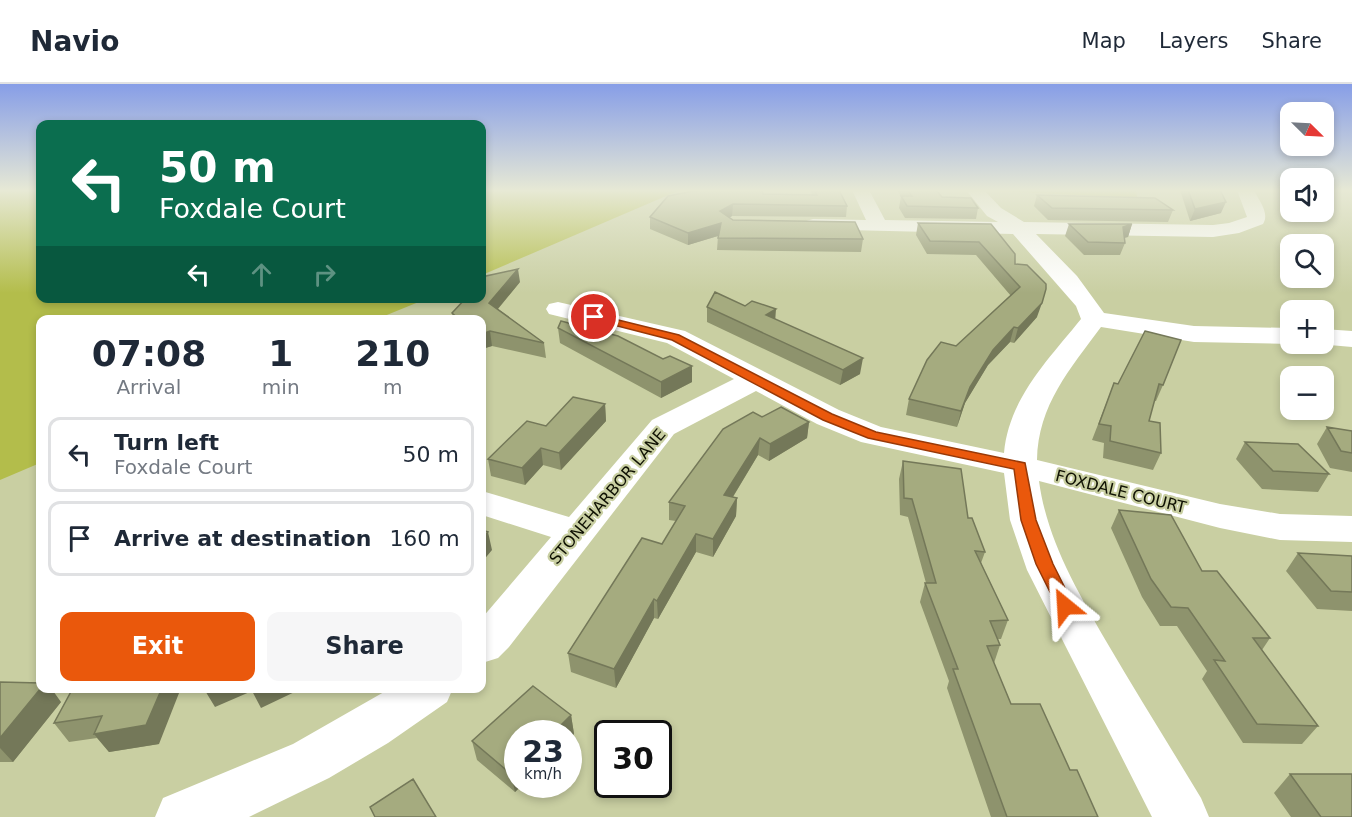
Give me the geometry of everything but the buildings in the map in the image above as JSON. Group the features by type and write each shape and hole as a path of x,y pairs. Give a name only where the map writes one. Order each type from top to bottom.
{"street":[{"path":"1014,224 1069,281 1088,305 1094,319"},
{"path":"799,225 1017,226 1173,231 1232,229 1250,224"},
{"name":"FOXDALE COURT","path":"558,309 676,338 828,417 872,435 1020,466 1220,516 1280,527 1352,529"},
{"path":"1094,319 1194,334 1280,336"},
{"path":"1094,319 1036,399 1026,419 1020,448 1020,466 1029,520 1045,564 1086,647 1181,817"},
{"path":"1334,338 1352,339"},
{"name":"STONEHARBOR LANE","path":"486,641 663,428 757,379"},
{"path":"486,504 577,532"},
{"path":"183,817 226,801 326,756 379,725 423,693"}],"green space":[{"path":"0,224 36,224 36,303 416,303 387,315 36,315 36,465 0,480"},
{"path":"486,224 600,224 486,273"}],"route":[{"path":"594,317 657,332 694,345 828,417 872,435 1020,466 1029,520 1045,564 1065,606"}]}
